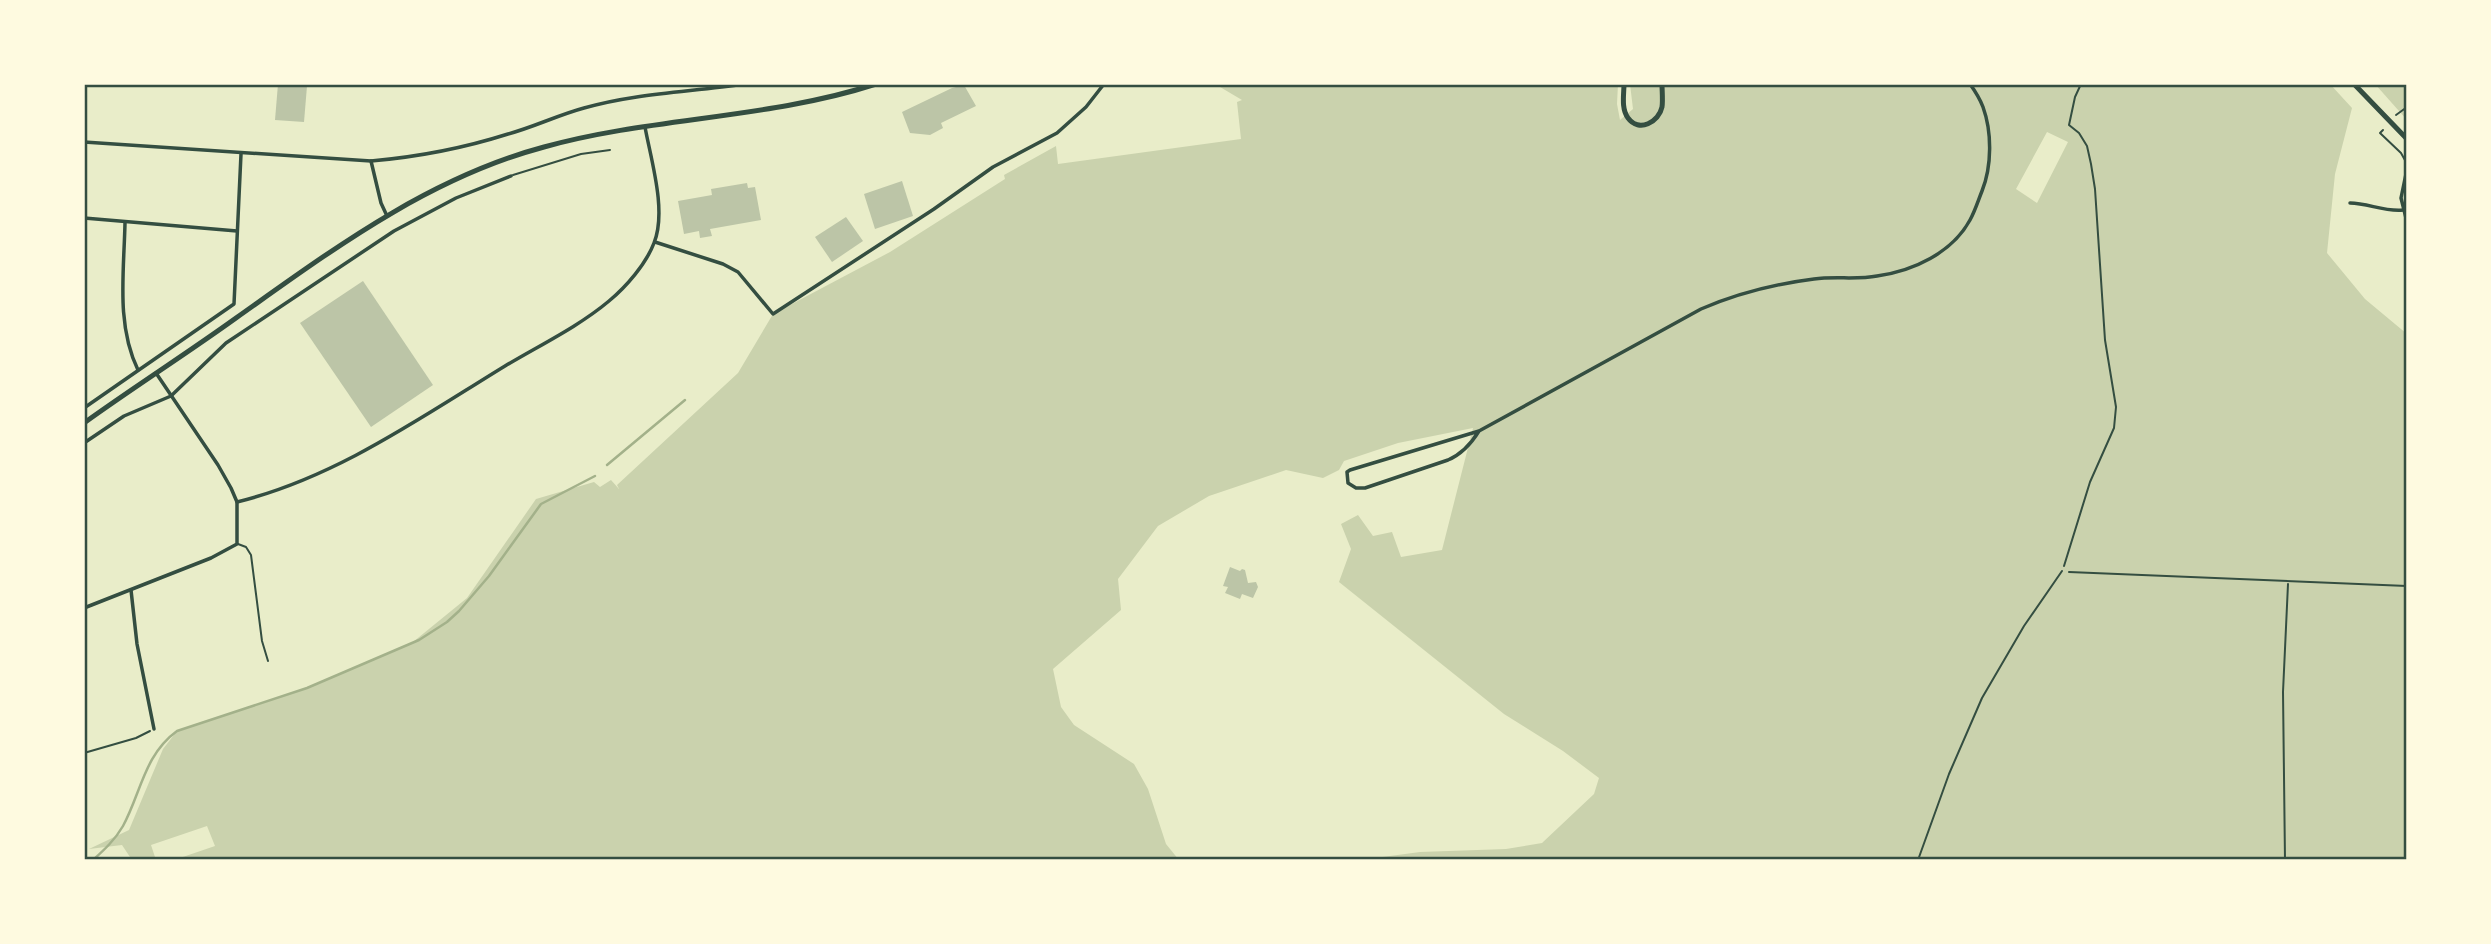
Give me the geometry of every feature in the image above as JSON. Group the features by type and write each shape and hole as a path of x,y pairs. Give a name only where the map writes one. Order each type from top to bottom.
{"main road":[{"path":"84,423 329,252 387,216 452,181 510,157 580,138 820,98 876,84"},
{"path":"1624,84 1626,116 1642,125 1652,123 1659,116 1662,108 1662,84"},
{"path":"2354,84 2407,139"}],"street":[{"path":"84,142 371,161 469,145 584,108 624,99 744,84"},
{"path":"655,242 723,264 738,272 773,314 934,209 993,167 1057,133 1086,107 1104,84"},
{"path":"1479,431 1472,443 1448,460 1365,488 1356,488 1348,483 1347,472 1359,465 1479,431 1701,309 1727,298 1766,286 1816,279 1877,276 1917,266 1938,254 1952,243 1970,222 1984,186 1989,162 1989,133 1983,106 1970,84"},
{"path":"237,502 294,485 342,462 553,338 610,301 638,270 655,242 657,191 645,127"},
{"path":"84,408 234,304 241,154"},
{"path":"371,161 381,203 387,216"},
{"path":"2407,169 2402,187 2403,211 2407,222"},
{"path":"84,443 118,420 171,396 226,342 372,245 456,198 512,176"},
{"path":"2350,203 2403,211"},
{"path":"84,218 237,231"},
{"path":"125,223 123,298 126,332 130,355 138,370"},
{"path":"84,608 211,558 237,544 237,502 218,465 156,373"},
{"path":"131,590 136,644 154,729"}],"lane":[{"path":"512,176 568,157 610,150"},
{"path":"237,544 246,547 251,555 262,641 268,662"},
{"path":"1919,860 1949,774 1982,698 2024,626 2062,571"}],"path":[{"path":"2081,84 2075,97 2069,125 2079,133 2087,146 2091,164 2105,340 2116,416 2062,571 2407,586"},
{"path":"2396,115 2407,107"},
{"path":"2383,130 2380,133 2407,162"},
{"path":"2285,860 2283,692 2288,582"},
{"path":"84,753 136,738 154,729"}],"green space":[{"path":"1215,84 1618,84 1617,104 1620,120 1633,109 1630,84 2330,84 2352,108 2335,174 2327,253 2365,299 2407,334 2407,860 1360,860 1420,852 1506,849 1542,843 1594,794 1599,778 1563,751 1504,714 1339,582 1351,549 1341,524 1358,515 1373,536 1392,532 1401,557 1442,550 1473,428 1398,443 1344,461 1339,470 1323,478 1286,470 1209,496 1158,526 1118,579 1121,610 1053,669 1061,707 1074,725 1134,764 1148,789 1166,844 1179,860 174,860 215,846 207,826 151,845 156,860 132,860 122,845 89,849 129,830 163,749 177,731 307,688 413,642 467,598 536,499 594,482 600,487 611,480 619,489 617,485 738,373 773,314 890,252 1005,179 1004,175 1056,146 1058,164 1241,139 1237,102 1242,100","holes":["2047,132 2068,142 2037,203 2016,189"]},
{"path":"2375,84 2407,84 2407,120"}],"building":[{"path":"278,84 307,86 304,122 275,120"},
{"path":"964,85 976,106 941,123 943,128 930,135 910,133 902,112"},
{"path":"902,181 913,216 875,229 864,194"},
{"path":"747,183 748,188 755,187 761,220 710,229 712,236 700,238 699,231 684,234 678,201 712,195 711,189"},
{"path":"846,217 863,241 832,262 815,237"},
{"path":"363,281 433,385 371,427 300,323"},
{"path":"1230,567 1245,570 1248,583 1256,582 1258,587 1253,598 1242,594 1240,599 1225,593 1228,587 1223,586"}],"waterway":[{"path":"607,465 685,400"},
{"path":"93,860 120,831 150,763 157,751 177,731 307,688 419,640 459,611 489,576 541,504 595,476"}]}
